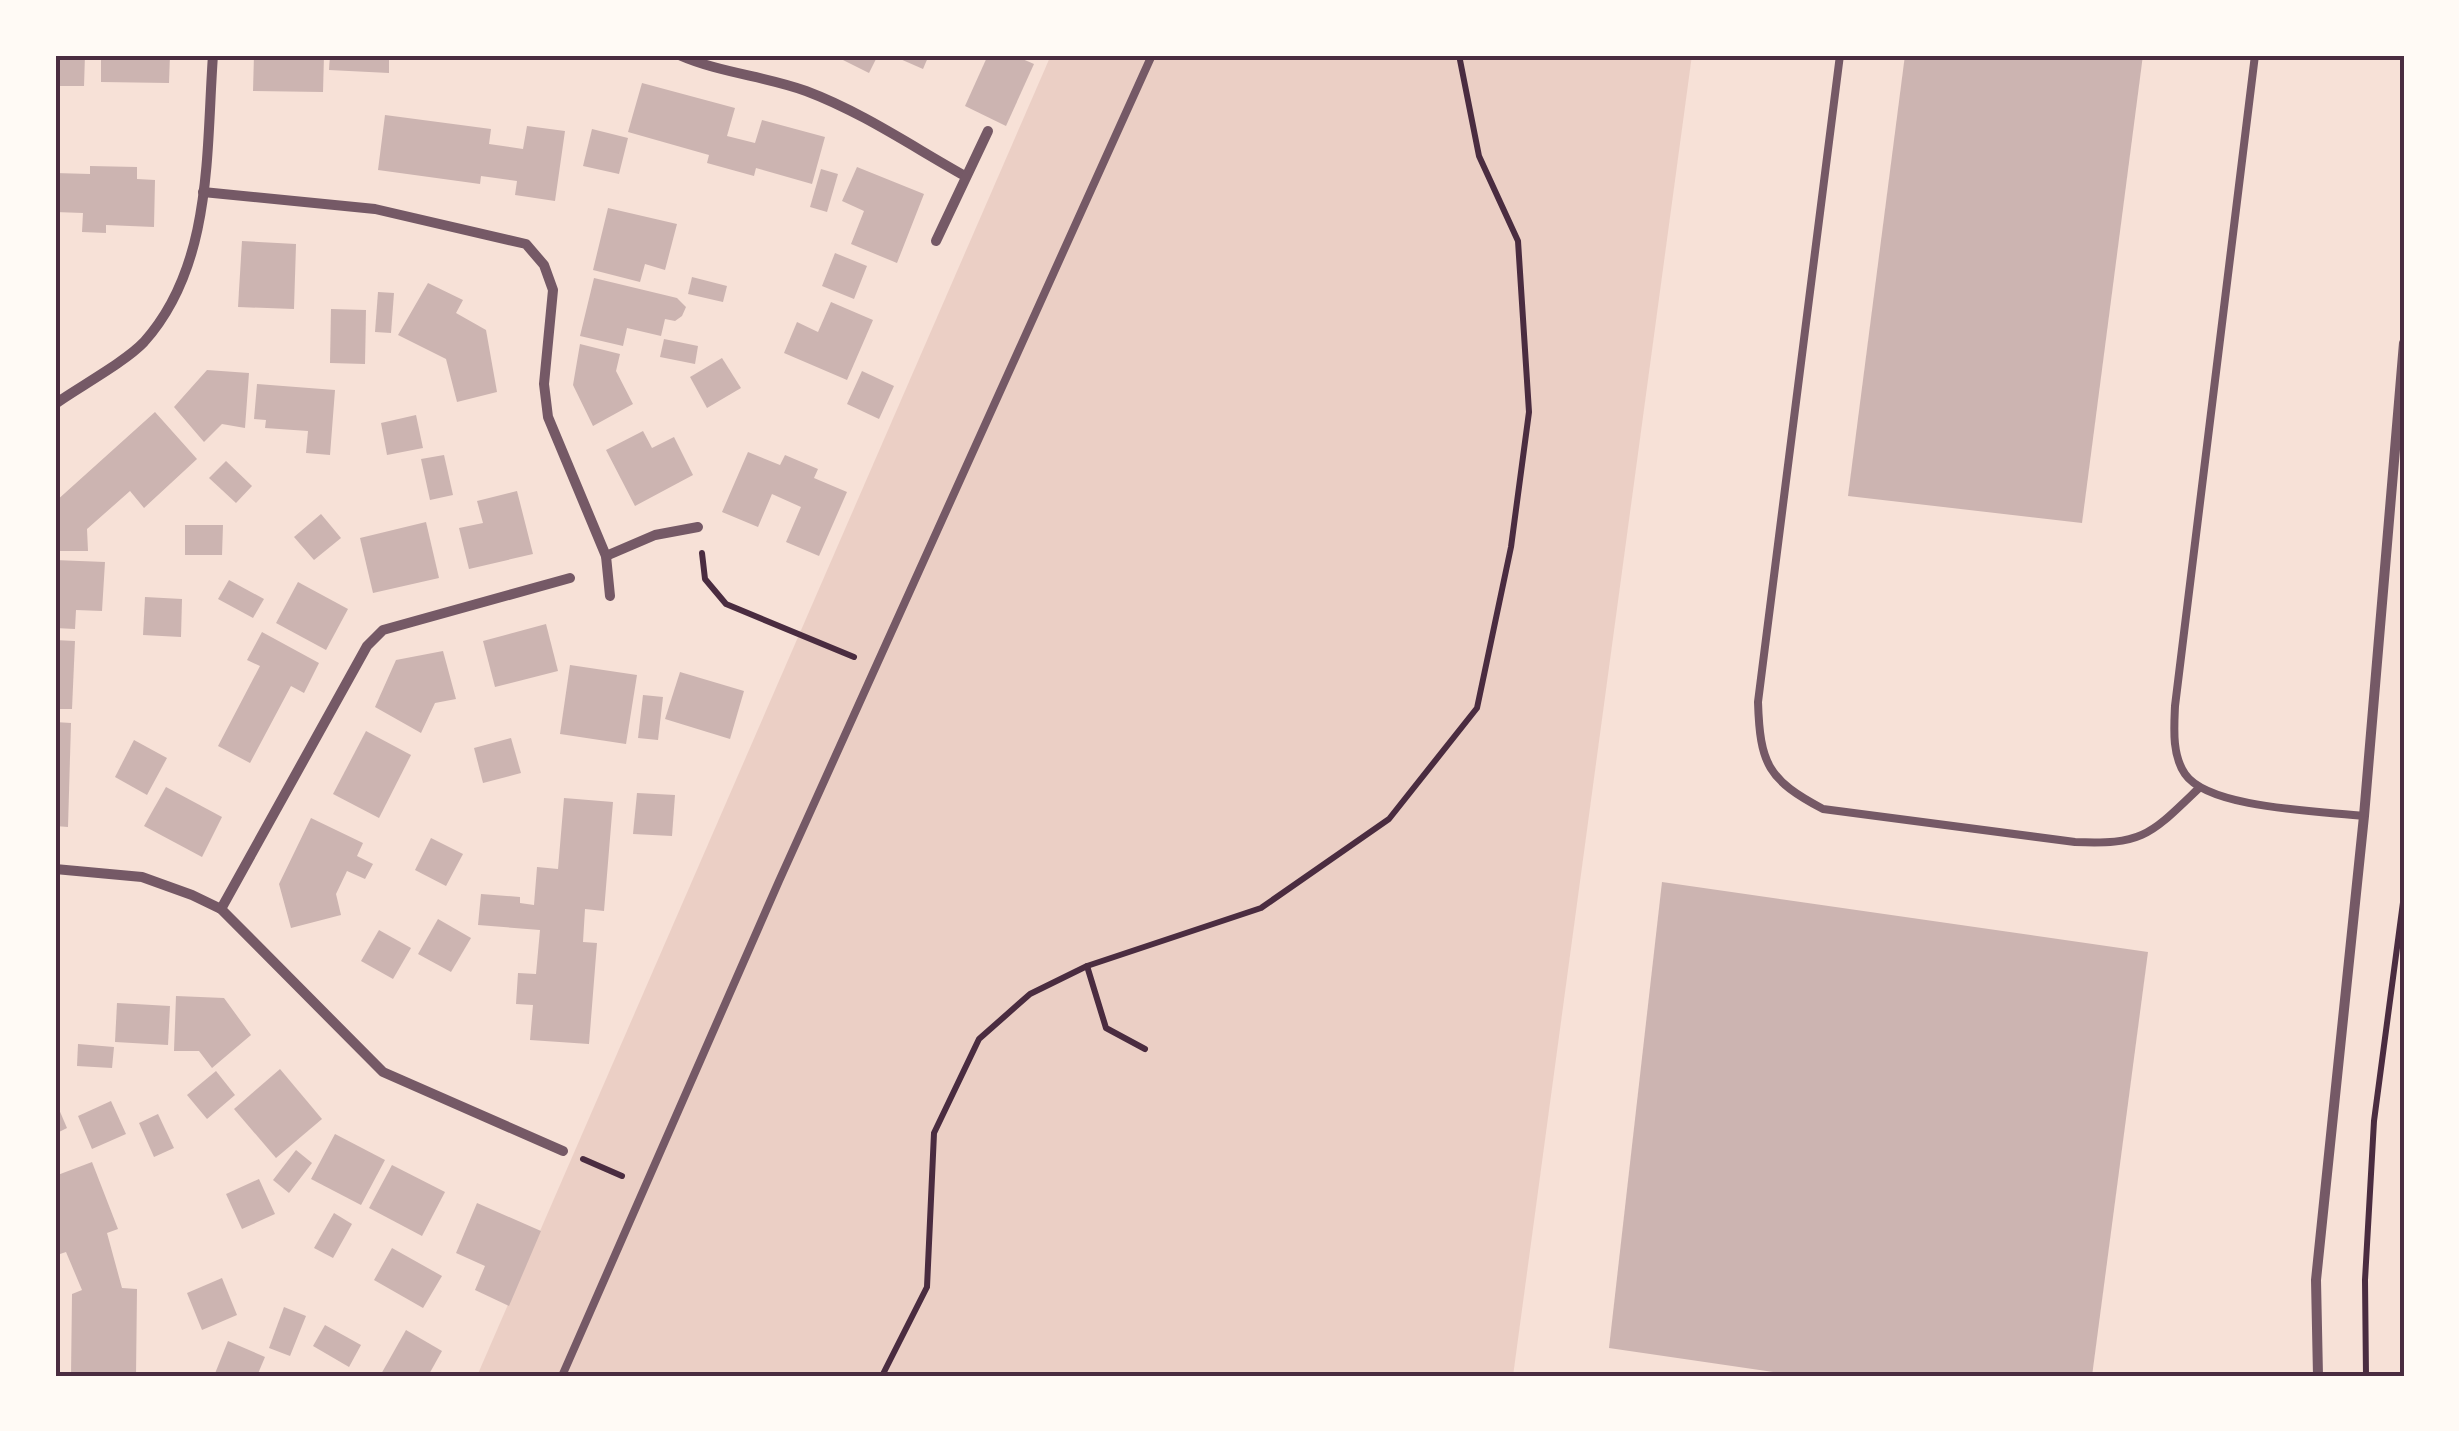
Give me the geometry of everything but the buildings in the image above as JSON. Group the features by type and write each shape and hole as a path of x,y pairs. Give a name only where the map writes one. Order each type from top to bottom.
{"street":[{"path":"55,404 142,344 178,292 194,245 203,192 213,55"},
{"path":"679,55 704,66 804,90 848,110 965,176"},
{"path":"936,241 988,131"},
{"path":"203,192 375,209 526,244 544,265 553,290 544,384 548,417 606,556 610,596"},
{"path":"2318,1376 2316,1280 2364,816 2404,343"},
{"path":"606,556 656,535 698,527"},
{"path":"221,909 367,646 383,630 570,578"},
{"path":"55,870 142,876 221,909 383,1072 562,1151"}],"lane":[{"path":"562,1376 875,666 1152,55"},
{"path":"1840,55 1758,702 1759,739 1772,773 1789,791 1824,808 2111,844 2134,840 2164,821 2198,789"},
{"path":"2254,55 2174,740 2183,772 2198,789 2226,799 2364,816"}],"path":[{"path":"882,1376 926,1287 934,1133 979,1040 1030,994 1087,966 1261,908 1389,818 1477,708 1511,547 1529,412 1518,241 1480,156 1459,55"},
{"path":"698,527 705,578 726,604 875,666"},
{"path":"2366,1376 2365,1280 2374,1121 2404,894"},
{"path":"1087,966 1106,1028 1145,1048"},
{"path":"562,1151 646,1187"}],"shaded area":[{"path":"1051,55 1692,55 1513,1376 477,1376"}]}
